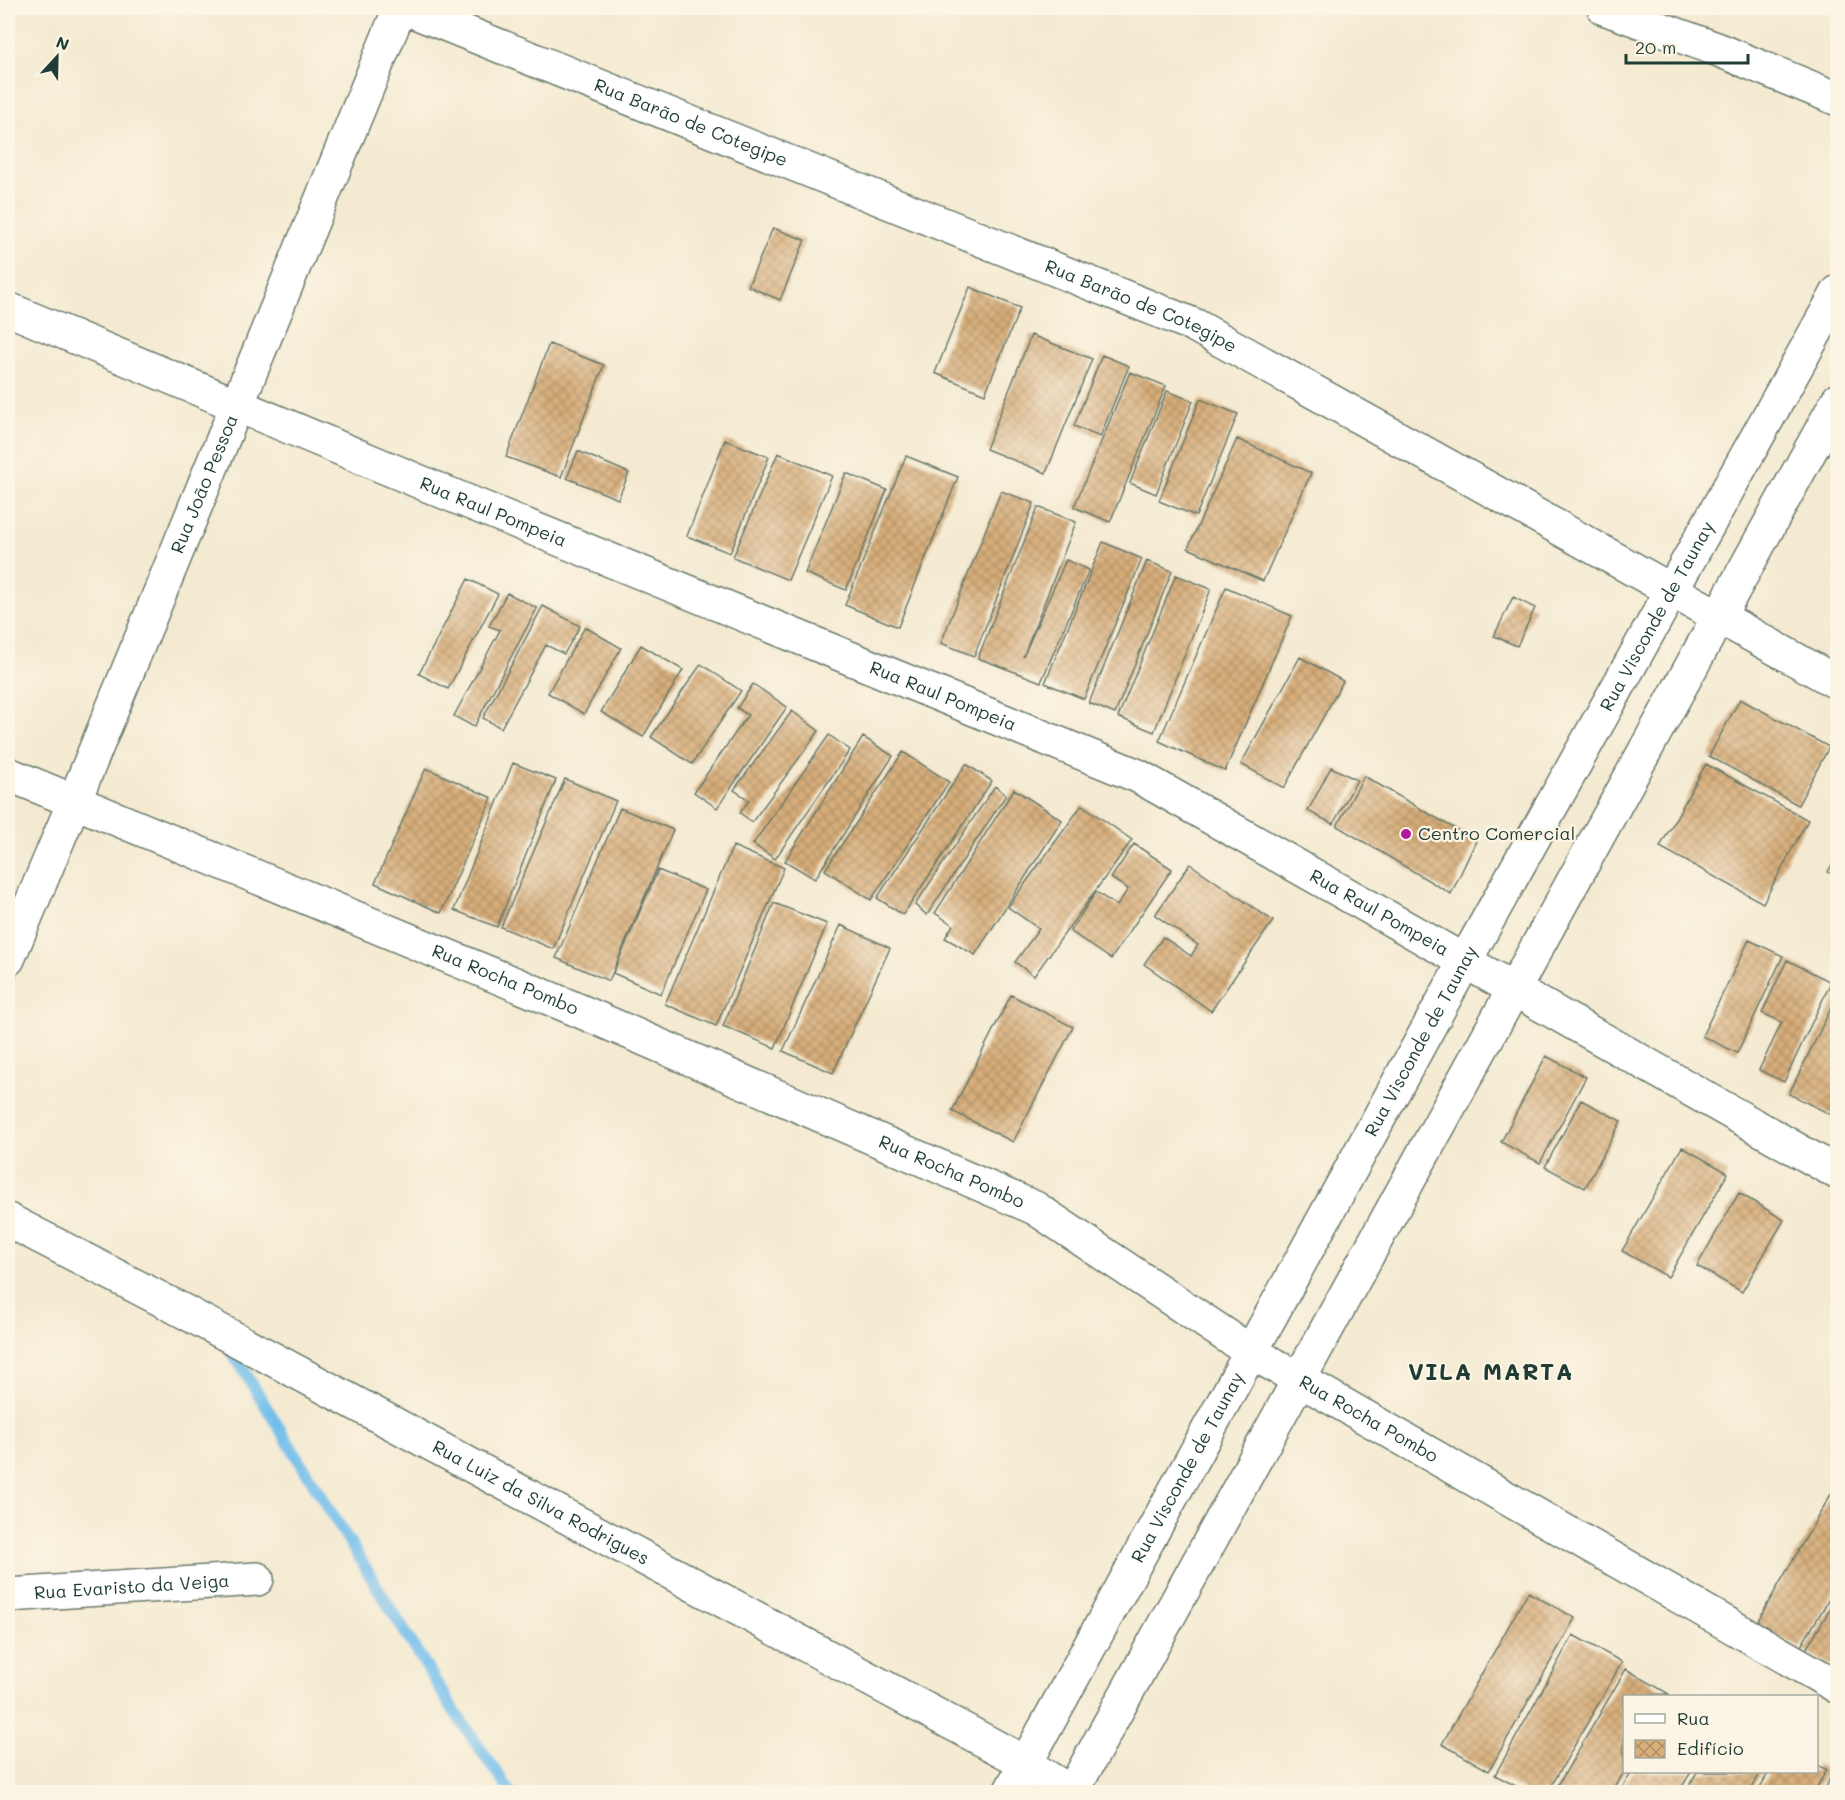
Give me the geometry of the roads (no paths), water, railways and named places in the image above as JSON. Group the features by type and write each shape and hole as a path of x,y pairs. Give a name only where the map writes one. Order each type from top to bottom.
{"street":[{"name":"Rua João Pessoa","path":"8,959 400,8"},
{"name":"Rua Barão de Cotegipe","path":"405,8 1194,325 1671,593 1838,683"},
{"path":"1604,8 1719,50 1838,99"},
{"name":"Rua Visconde de Taunay","path":"1010,1792 1465,961 1838,292"},
{"name":"Rua Raul Pompeia","path":"8,309 235,405 1138,776 1838,1173"},
{"path":"1072,1792 1838,400"},
{"name":"Rua Rocha Pombo","path":"8,774 573,1008 1035,1208 1251,1352 1838,1687"},
{"name":"Rua Luiz da Silva Rodrigues","path":"8,1220 172,1305 1025,1764 1072,1792"},
{"name":"Rua Evaristo da Veiga","path":"8,1595 257,1579"}],"waterway":[{"path":"228,1345 450,1705 510,1792"}],"place":[{"name":"Centro Comercial","path":"1406,834"}],"district":[{"name":"VILA MARTA","path":"1491,1372"}]}
